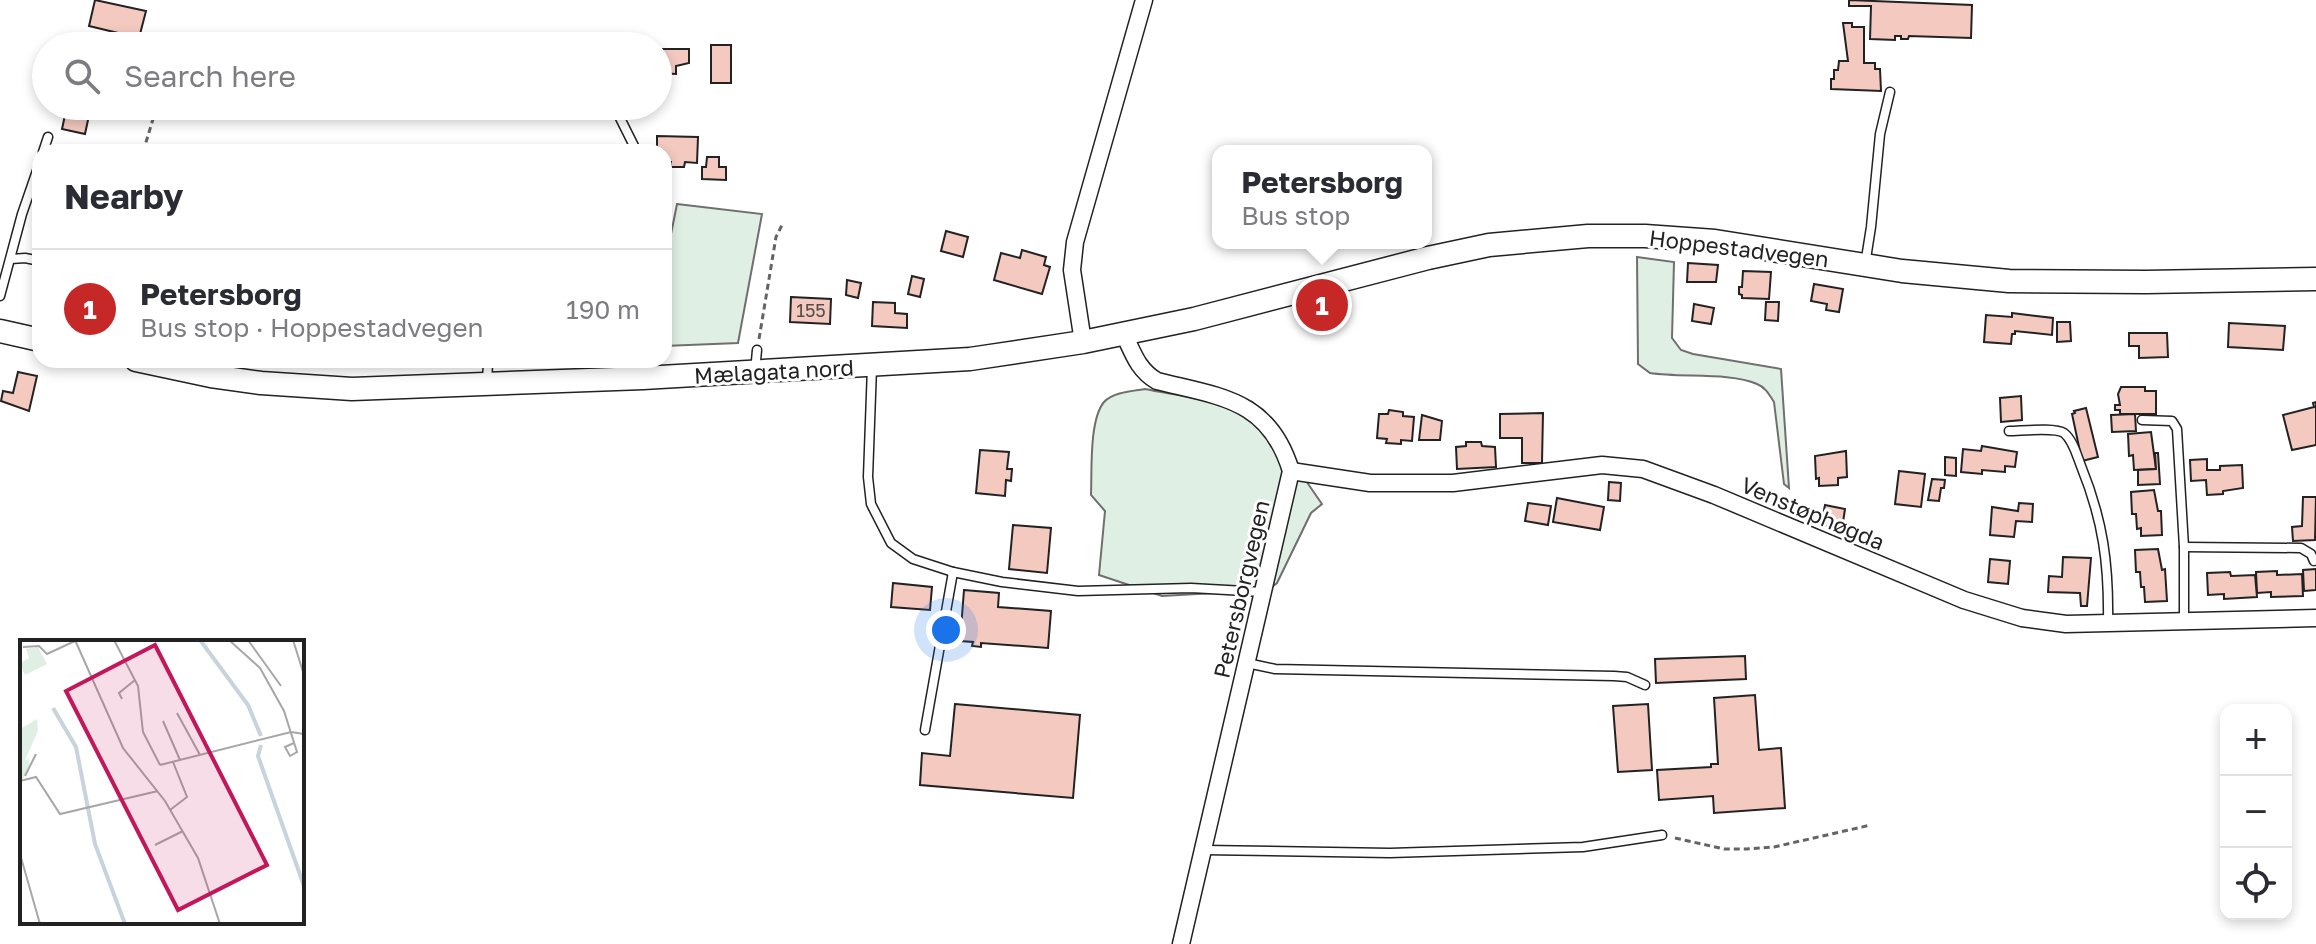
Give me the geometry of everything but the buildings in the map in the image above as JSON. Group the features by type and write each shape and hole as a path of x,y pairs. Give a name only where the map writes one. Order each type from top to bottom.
{"main road":[{"name":"Hoppestadvegen","path":"1124,334 1221,313 1428,258 1533,240 1588,236 1679,237 1954,277 2035,282 2316,279"},
{"path":"0,331 32,338"},
{"name":"Mælagata nord","path":"672,367 756,361 872,366 970,359 1124,334"},
{"name":"Mælagata nord","path":"174,368 301,387 352,389 488,374 642,369"}],"street":[{"path":"1083,342 1072,270 1075,242 1144,0"},
{"path":"1124,334 1138,365 1147,375 1157,381 1239,403 1260,418 1283,447 1291,471"},
{"name":"Venstøphøgda","path":"1291,471 1370,483 1453,483 1602,465 1643,469 1714,495 1990,610 2045,622 2316,618"},
{"name":"Petersborgvegen","path":"1181,944 1291,471"}],"lane":[{"path":"1865,265 1880,134 1890,92"},
{"path":"621,120 633,144"},
{"path":"46,144 48,137"},
{"path":"0,296 32,185"},
{"path":"11,259 32,260"},
{"path":"872,366 868,477 871,504 891,543 913,559 953,572 1002,582 1078,591 1191,588 1264,592"},
{"path":"2142,420 2165,420 2175,424 2184,547 2184,622"},
{"path":"2009,431 2059,431 2069,438 2102,527 2106,551 2108,623"},
{"path":"2184,547 2301,548 2307,550 2314,561"},
{"path":"925,730 953,572"},
{"path":"1246,663 1275,669 1614,676 1627,677 1645,685"},
{"path":"1203,850 1390,853 1583,847 1662,835"}],"path":[{"path":"145,144 153,120"},
{"path":"756,361 776,237 783,223"},
{"path":"1662,835 1713,847 1746,849 1774,847 1871,825"}],"green space":[{"path":"677,204 762,214 738,343 672,346 672,229"},
{"path":"1637,257 1674,262 1672,338 1681,350 1781,369 1789,488 1784,484 1774,402 1762,387 1733,378 1650,373 1638,364"},
{"path":"1145,389 1204,400 1233,409 1257,422 1276,440 1322,504 1311,513 1277,583 1268,590 1162,596 1099,575 1105,511 1091,495 1096,421 1099,410 1108,399 1123,392"}],"place":[{"name":"Petersborg","path":"1322,305"}]}
